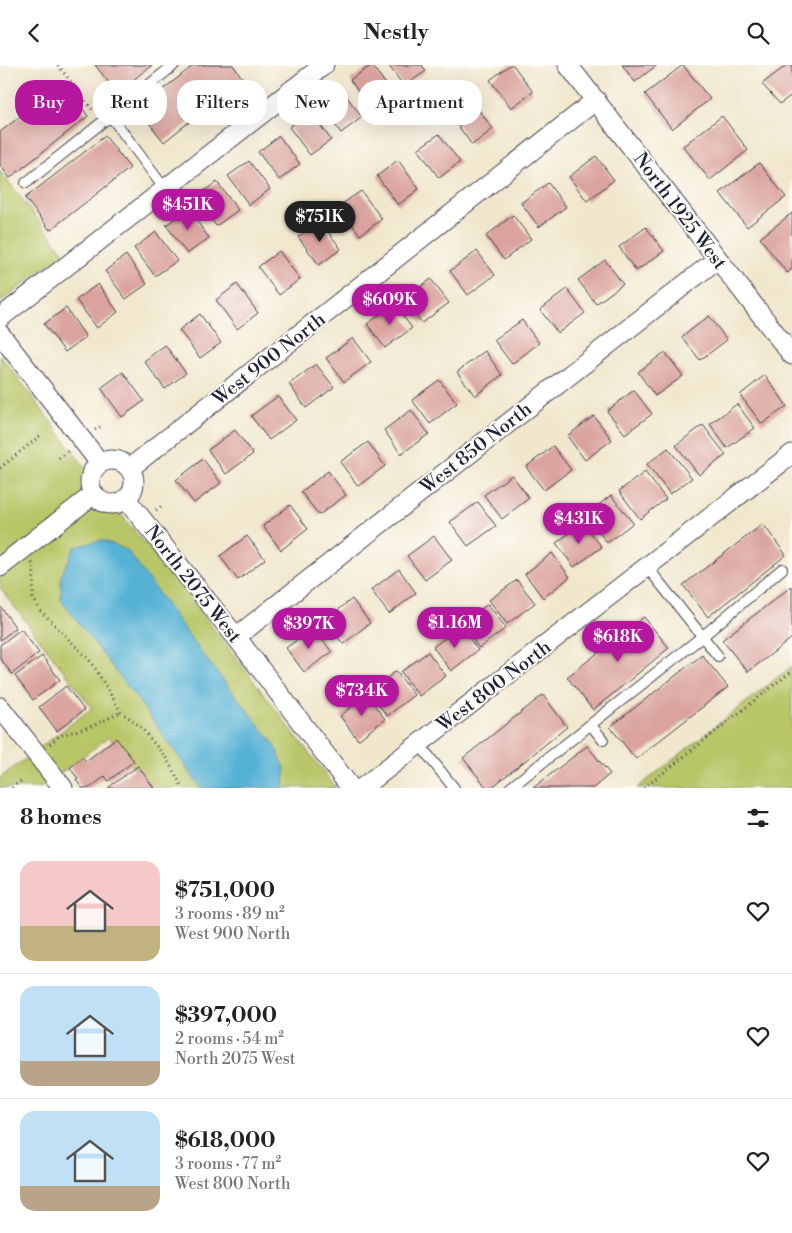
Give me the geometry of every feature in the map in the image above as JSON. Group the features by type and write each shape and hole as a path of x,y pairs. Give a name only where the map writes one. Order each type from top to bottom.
{"street":[{"path":"0,318 164,188 324,65"},
{"name":"North 1925 West","path":"568,65 792,355"},
{"name":"West 900 North","path":"130,469 596,100"},
{"name":"West 850 North","path":"236,637 716,259"},
{"path":"0,334 100,463"},
{"name":"West 800 North","path":"362,788 648,569 792,455"},
{"path":"116,460 130,469 134,480 133,488 126,499 110,503 99,499 94,494 91,478 93,471 100,463 116,460"},
{"path":"0,567 94,494"},
{"name":"North 2075 West","path":"126,499 236,637 351,788"},
{"path":"0,707 63,788"}],"lane":[{"path":"155,80 174,65"},
{"path":"26,183 98,125"},
{"path":"117,125 164,188"},
{"path":"648,569 718,656"},
{"path":"510,788 703,636 782,569"},
{"path":"591,725 603,741"},
{"path":"419,744 454,788"}],"path":[{"path":"58,65 93,110"},
{"path":"93,431 103,425"},
{"path":"0,468 41,435"},
{"path":"60,458 69,451"},
{"path":"30,560 34,567 33,598 40,610 92,663 121,712 139,725 166,758 184,788"},
{"path":"644,788 792,671"},
{"path":"46,750 60,735 95,725 121,712"},
{"path":"12,788 23,779"}],"green space":[{"path":"0,171 64,253 0,302"},
{"path":"0,355 106,495 173,576 336,788 149,788 109,737 40,788 0,788 0,778 92,708 0,588"},
{"path":"792,666 792,788 637,788"}],"water":[{"path":"102,540 127,550 203,655 275,745 285,769 284,788 201,788 143,707 61,600 61,576 75,547"}],"building":[{"path":"95,65 152,65 133,80 107,80"},
{"path":"194,65 233,65 243,79 177,80 177,125 185,125 164,142 151,125 167,125 167,86"},
{"path":"372,65 383,80 358,80 358,91 350,80"},
{"path":"388,65 422,65 426,71 413,80 399,80"},
{"path":"510,65 513,65 533,92 511,108 490,80"},
{"path":"622,65 657,65 635,82"},
{"path":"683,65 710,99 672,129 645,94"},
{"path":"787,65 792,65 792,98 790,96 780,104 762,84"},
{"path":"348,98 358,112 358,120 341,133 335,125 348,125"},
{"path":"83,109 88,116 83,120"},
{"path":"482,114 493,129 472,145 458,125 482,125"},
{"path":"722,116 748,150 710,180 683,146"},
{"path":"15,120 15,125 77,125 10,178 0,165 0,132"},
{"path":"292,125 320,125 331,140 310,155 289,127"},
{"path":"439,134 460,162 439,178 418,149"},
{"path":"105,136 130,168 50,230 25,198"},
{"path":"279,136 300,164 279,180 258,152"},
{"path":"596,156 614,180 587,201 569,177"},
{"path":"398,160 419,189 398,205 377,176"},
{"path":"249,161 270,189 249,205 228,176"},
{"path":"759,163 786,197 747,227 720,193"},
{"path":"217,182 238,210 216,226 195,197"},
{"path":"548,183 566,207 539,227 521,203"},
{"path":"361,191 382,219 360,235 339,206"},
{"path":"188,209 209,238 187,254 166,225"},
{"path":"792,213 792,269 787,273 760,238"},
{"path":"513,215 531,239 504,260 486,236"},
{"path":"320,221 341,249 319,265 298,237"},
{"path":"646,227 664,251 636,271 619,247"},
{"path":"156,232 177,261 155,276 134,248"},
{"path":"279,251 300,279 279,295 258,267"},
{"path":"477,251 495,275 468,295 450,271"},
{"path":"126,255 147,284 126,299 105,271"},
{"path":"605,260 623,284 596,304 578,280"},
{"path":"431,279 449,303 422,323 404,299"},
{"path":"98,284 118,312 97,328 76,300"},
{"path":"237,284 258,313 237,329 216,300"},
{"path":"567,289 585,313 558,333 540,310"},
{"path":"394,304 412,328 385,348 367,324"},
{"path":"66,308 86,337 65,352 44,324"},
{"path":"200,314 221,343 200,358 179,330"},
{"path":"709,316 727,340 700,360 682,337"},
{"path":"522,320 539,343 512,364 494,340"},
{"path":"353,338 371,362 344,382 326,358"},
{"path":"165,345 186,373 165,389 144,361"},
{"path":"485,351 502,375 475,396 457,372"},
{"path":"665,352 683,376 655,396 638,372"},
{"path":"316,364 334,387 306,408 289,384"},
{"path":"123,372 144,401 122,417 101,388"},
{"path":"765,375 787,406 762,424 740,395"},
{"path":"439,380 457,403 430,424 412,400"},
{"path":"634,390 652,414 625,434 607,411"},
{"path":"278,396 296,420 269,440 251,416"},
{"path":"737,404 755,428 727,448 710,424"},
{"path":"411,410 429,434 401,454 384,430"},
{"path":"594,416 612,440 585,460 567,436"},
{"path":"703,425 726,455 699,475 676,445"},
{"path":"235,430 253,454 226,474 208,450"},
{"path":"368,442 385,466 358,486 340,462"},
{"path":"553,446 571,470 544,490 526,467"},
{"path":"668,448 692,478 670,494 647,464"},
{"path":"203,459 221,483 194,503 176,480"},
{"path":"328,471 346,495 319,515 301,492"},
{"path":"645,472 666,499 640,519 619,491"},
{"path":"512,475 529,498 502,519 484,495"},
{"path":"611,495 633,523 607,543 586,515"},
{"path":"478,502 496,526 468,546 450,522"},
{"path":"290,505 308,529 281,550 263,526"},
{"path":"583,523 602,547 574,567 556,543"},
{"path":"763,524 786,555 708,617 683,585"},
{"path":"247,536 265,559 238,580 220,556"},
{"path":"434,536 452,560 425,580 407,556"},
{"path":"552,553 570,577 543,598 525,574"},
{"path":"399,569 416,593 389,614 371,590"},
{"path":"517,580 535,603 507,624 489,600"},
{"path":"792,586 792,638 748,672 722,640"},
{"path":"352,599 370,623 343,644 325,620"},
{"path":"488,604 506,628 479,648 461,624"},
{"path":"0,606 16,628 0,640"},
{"path":"644,617 669,648 593,710 567,677"},
{"path":"460,627 478,650 451,671 433,647"},
{"path":"313,628 332,652 304,672 286,648"},
{"path":"21,629 39,653 12,674 0,658 0,645"},
{"path":"428,652 446,676 419,696 401,672"},
{"path":"702,655 728,687 636,759 610,727"},
{"path":"42,656 60,680 33,700 15,676"},
{"path":"396,671 414,695 387,716 369,692"},
{"path":"66,686 84,710 57,731 39,707"},
{"path":"367,695 385,719 358,740 340,716"},
{"path":"543,695 567,727 491,788 487,788 463,758"},
{"path":"116,738 134,761 108,781 105,776 90,788 82,788 70,768 82,757 86,761"},
{"path":"587,746 610,774 593,788 533,788"},
{"path":"138,766 154,788 108,788 113,784"}]}
